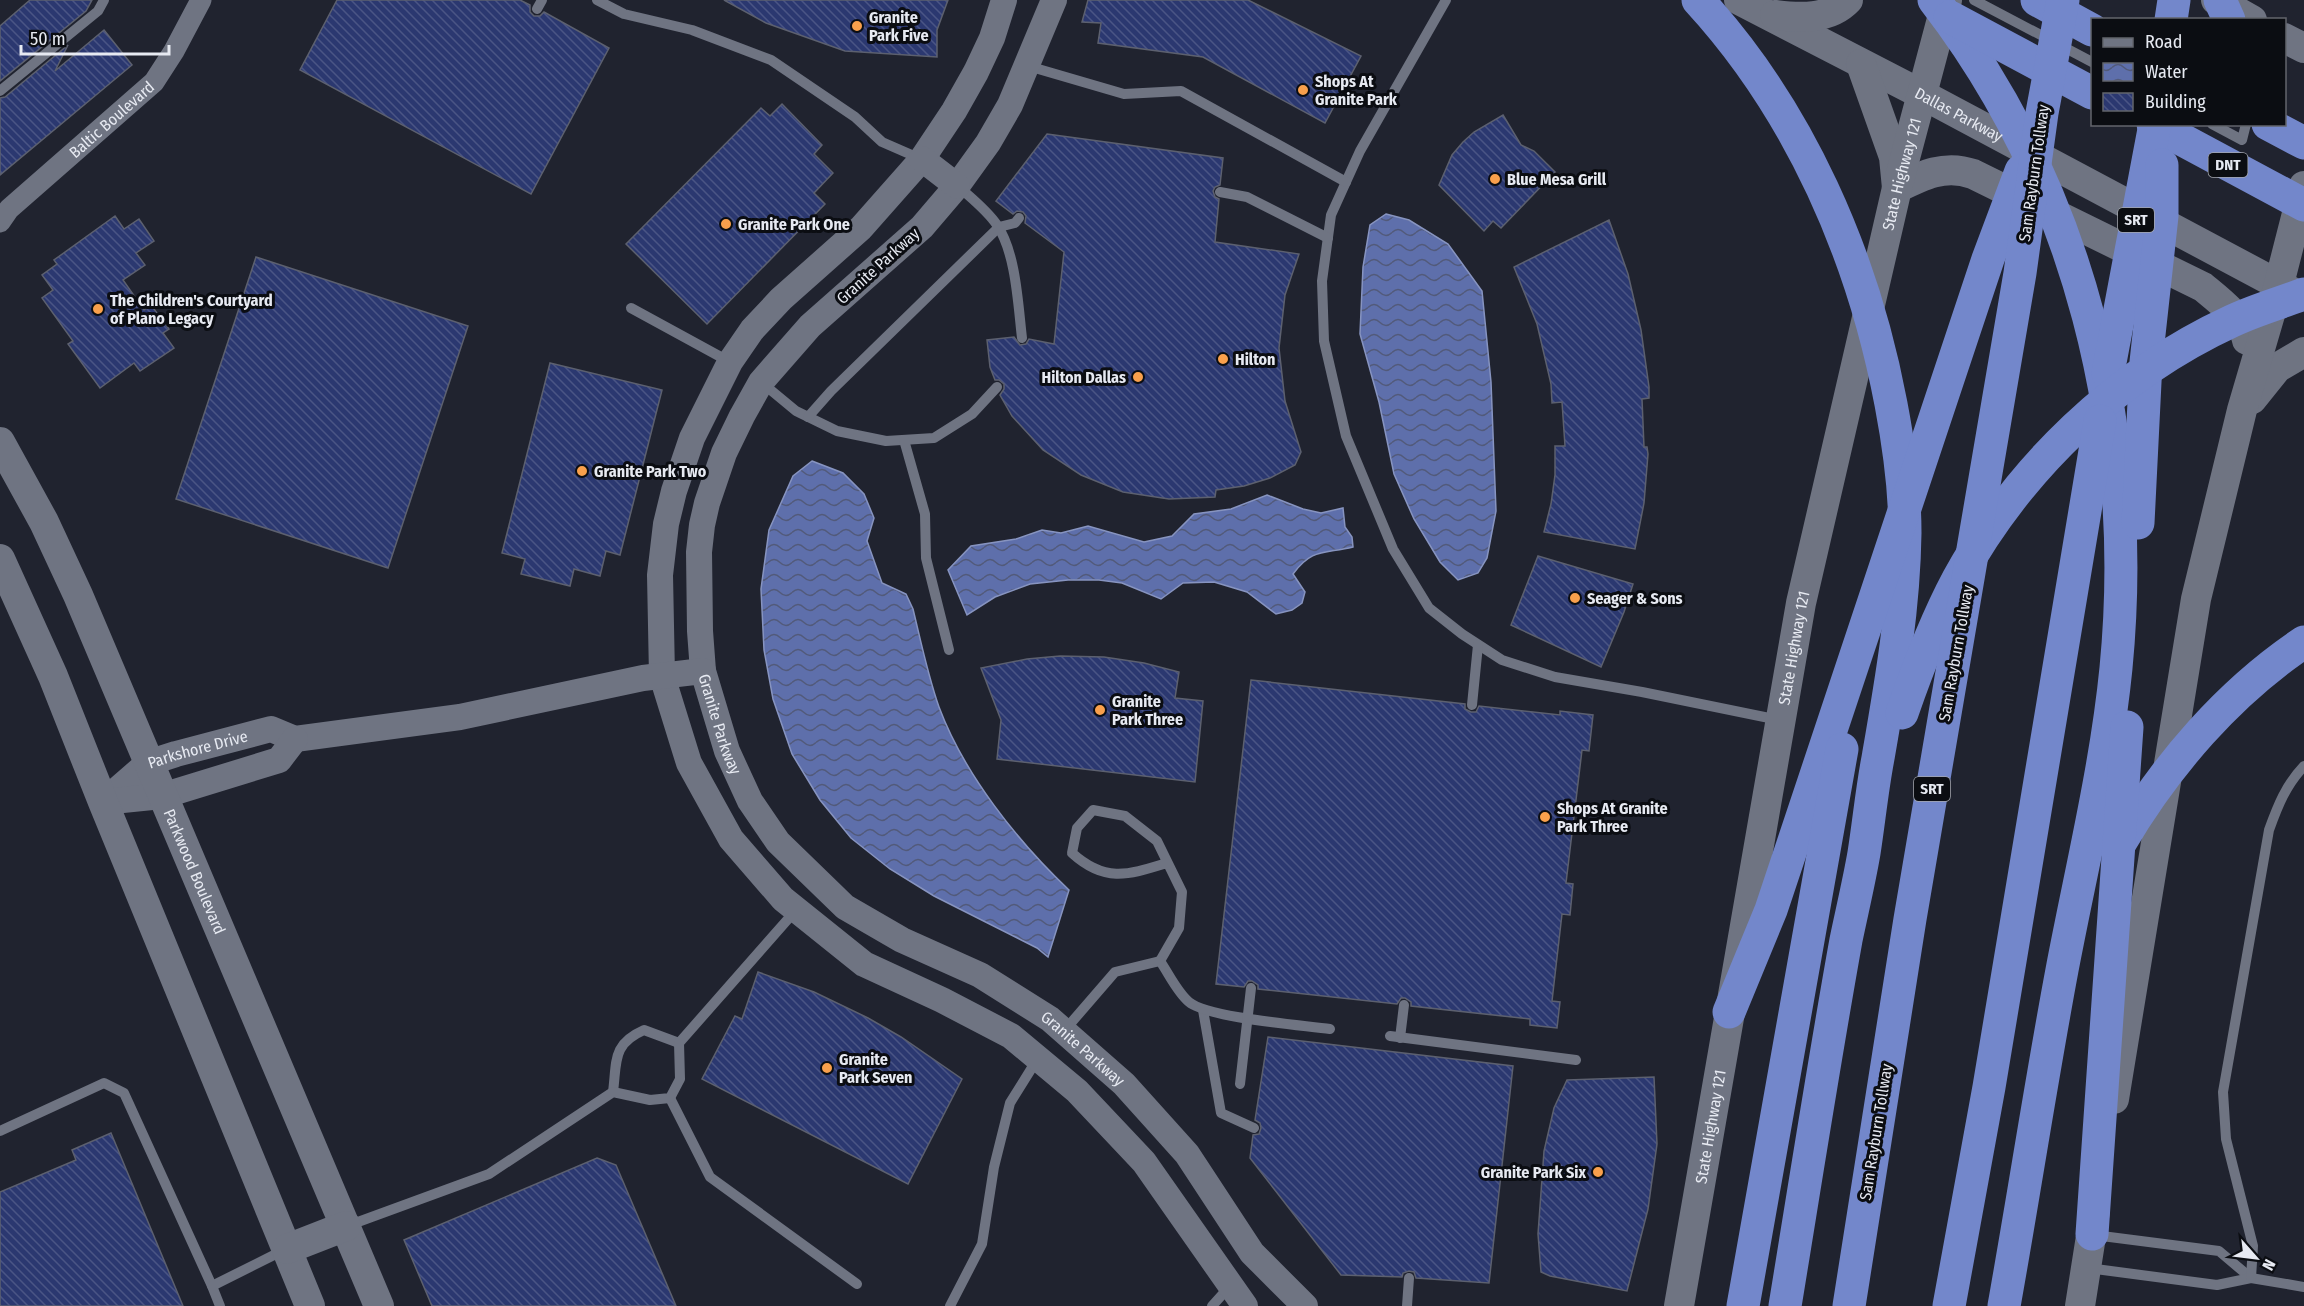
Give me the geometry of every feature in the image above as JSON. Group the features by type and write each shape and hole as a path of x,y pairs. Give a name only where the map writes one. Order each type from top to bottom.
{"highway":[{"path":"1698,0 1743,53 1785,118 1823,189 1854,263 1883,364 1899,446 1904,496 1905,533 1897,649 1872,790 1864,855 1846,940 1785,1306"},
{"path":"1919,0 2091,92"},
{"path":"1934,0 2001,100 2033,161 2066,241 2086,304 2098,353 2113,437 2121,564 2115,672 2101,766 2061,974 2004,1306"},
{"path":"2037,0 2091,29"},
{"name":"Sam Rayburn Tollway","path":"1849,1306 1910,919 2020,273 2042,113 2063,0"},
{"path":"2171,18 2174,0"},
{"path":"2218,0 2228,18"},
{"path":"2286,112 2304,136"},
{"path":"1729,1012 1771,910 1988,259 2042,113"},
{"name":"SRT","path":"1949,1306 1991,1076 2117,315 2154,126"},
{"name":"DNT","path":"2158,126 2304,204"},
{"path":"2092,1234 2131,665 2146,362 2162,216 2161,126"},
{"path":"2272,126 2304,143"},
{"path":"1872,790 1938,618 1988,530 2017,490 2058,444 2091,414 2138,377 2202,336 2296,292"},
{"path":"1743,1306 1862,632"},
{"path":"2061,974 2090,902 2108,865 2159,785 2197,737 2240,693 2304,642"}],"main road":[{"name":"Dallas Parkway","path":"1739,0 2296,292"},
{"path":"1766,13 1802,19 1830,11 1848,0"},
{"name":"State Highway 121","path":"1679,1306 1801,603 1897,188 1947,0"},
{"path":"2218,0 2249,18"},
{"path":"2286,39 2304,48"},
{"path":"1861,64 1894,157 1897,188 1927,174 1959,169 2203,288 2226,306 2246,334 2253,375"},
{"path":"2080,1306 2196,599 2242,410 2253,375 2296,292 2304,186"},
{"path":"2242,410 2277,368 2304,352"},
{"name":"Parkwood Boulevard","path":"0,442 44,522 78,595 379,1306"},
{"path":"0,559 53,676 310,1306"},
{"path":"286,1249 346,1227"}],"street":[{"name":"Baltic Boulevard","path":"0,222 9,209 154,82 174,51 201,0"},
{"path":"1004,0 992,38 976,72 954,111 922,159 861,228 781,299 752,330 730,362 692,438 674,491 666,524 660,575 662,676 689,763 731,839 783,899 864,964 942,1000 1011,1036 1077,1091 1144,1162 1238,1296"},
{"name":"Granite Parkway","path":"1054,0 1010,105 988,143 957,186 921,227 810,326 761,382 724,453 702,525 699,563 703,671 727,752 750,801 778,842 846,907 902,940 980,975 1050,1019 1064,1031 1124,1084 1187,1155 1252,1253 1305,1306"},
{"path":"922,159 957,186"},
{"path":"730,362 761,382"},
{"name":"Parkshore Drive","path":"104,802 148,763 271,729 295,739 460,717 643,678 703,671"},
{"name":"Parkshore Drive","path":"104,802 162,796 279,760 295,739"},
{"path":"1038,1058 1064,1031"}],"lane":[{"path":"0,91 98,11 104,0"},
{"path":"597,0 624,14 692,30 771,60 855,117 882,142 922,159"},
{"path":"1446,0 1360,151 1331,215 1322,280 1324,340 1346,436 1393,549 1429,608 1502,660 1555,677 1779,720"},
{"path":"1974,0 2091,61"},
{"path":"1028,66 1124,94 1181,91 1346,182"},
{"path":"2216,126 2242,140 2246,126"},
{"path":"957,186 987,212 999,227 1009,254 1022,338"},
{"path":"1220,192 1247,196 1328,238"},
{"path":"808,417 831,391 999,227 1014,224 1019,219"},
{"path":"631,308 730,362"},
{"path":"761,382 796,411 837,431 886,441 934,438 972,414 997,387"},
{"path":"904,440 925,514 926,558 949,650"},
{"path":"1472,705 1478,645"},
{"path":"2251,1278 2253,1246 2226,1139 2223,1092 2269,830 2277,804 2292,778 2304,766"},
{"path":"1064,1031 1115,972 1160,961 1179,928 1182,892 1157,841 1125,816 1093,810 1077,828 1072,853 1087,867 1110,874 1138,872 1167,863"},
{"path":"670,1098 680,1079 679,1043 796,910"},
{"path":"1160,961 1183,995 1191,1004 1203,1010 1330,1029"},
{"path":"1240,1084 1251,988"},
{"path":"1404,1005 1395,1037 1576,1060"},
{"path":"1203,1010 1221,1113 1254,1128"},
{"path":"613,1092 618,1051 629,1037 644,1030 679,1043"},
{"path":"950,1306 982,1244 994,1167 1010,1103 1038,1058"},
{"path":"0,1131 104,1083 124,1093 220,1306"},
{"path":"346,1227 489,1174 613,1092 650,1100 670,1098"},
{"path":"670,1098 711,1177 856,1284"},
{"path":"2092,1234 2219,1251 2251,1278"},
{"path":"212,1286 286,1249"},
{"path":"2086,1268 2217,1285 2251,1278 2304,1287"},
{"path":"1407,1306 1409,1278"},
{"path":"1212,1306 1238,1296"}],"water":[{"path":"1386,214 1409,220 1448,244 1482,291 1491,382 1496,511 1487,558 1478,573 1458,580 1440,562 1414,519 1394,474 1379,402 1360,334 1363,267 1370,225"},
{"path":"812,461 843,473 864,494 874,518 867,541 882,583 906,594 913,609 931,683 950,732 994,806 1031,851 1069,890 1048,957 1037,948 934,896 890,869 851,838 820,800 792,754 773,699 764,650 761,589 769,530 793,476"},
{"path":"1267,495 1303,509 1321,513 1343,508 1345,527 1352,537 1353,547 1319,553 1306,560 1293,574 1305,592 1302,603 1292,610 1276,614 1247,592 1214,582 1183,583 1161,599 1122,583 1068,580 1030,584 995,597 967,615 948,570 971,546 1016,539 1042,530 1061,533 1088,526 1144,542 1172,536 1194,514 1231,509"}],"building":[{"path":"30,0 92,0 86,11 0,81 0,26"},
{"path":"337,0 520,0 530,5 530,12 534,16 540,16 544,12 609,48 531,194 300,70"},
{"name":"Granite Park Five","path":"724,0 948,0 937,30 937,57 845,51 766,23"},
{"name":"Shops At Granite Park","path":"1088,0 1248,0 1361,56 1325,123 1203,57 1098,43 1101,23 1082,22"},
{"path":"104,30 132,65 0,175 0,98 5,97 68,45 55,71"},
{"name":"Granite Park One","path":"782,104 822,145 814,154 833,173 814,193 825,204 707,324 626,244 761,108 770,116"},
{"name":"Blue Mesa Grill","path":"1503,115 1521,145 1534,151 1555,172 1501,228 1493,221 1484,231 1439,185 1452,155 1463,142 1474,132"},
{"name":"Hilton Dallas","path":"1047,134 1223,158 1220,185 1213,191 1215,197 1219,199 1215,242 1299,254 1285,295 1279,348 1285,401 1301,452 1295,465 1270,478 1244,486 1216,490 1215,497 1169,499 1123,492 1081,475 1043,450 1012,416 1000,395 1004,384 995,380 990,367 987,340 1014,337 1020,345 1026,344 1029,339 1054,344 1064,252 1025,223 1026,216 1023,212 1017,211 1013,214 996,201"},
{"path":"115,216 124,229 139,219 154,241 136,253 145,265 123,280 144,310 151,305 169,329 163,333 174,348 140,371 134,363 100,388 68,344 73,341 42,298 53,290 42,275 57,264 54,260"},
{"path":"1609,220 1628,274 1641,330 1649,387 1649,398 1642,399 1644,447 1647,447 1648,454 1644,503 1635,549 1544,532 1555,475 1555,446 1565,446 1562,402 1552,403 1551,384 1537,324 1514,267"},
{"path":"256,257 468,326 388,568 176,499"},
{"name":"Granite Park Two","path":"550,363 662,390 620,555 606,551 600,576 574,569 570,586 521,574 525,559 502,553"},
{"name":"Seager & Sons","path":"1538,556 1633,584 1601,667 1511,625"},
{"name":"Granite Park Three","path":"1060,656 1104,657 1144,663 1179,672 1175,698 1203,701 1195,782 997,759 1001,720 981,668 1027,659"},
{"path":"1251,680 1465,704 1465,709 1471,712 1476,712 1479,706 1560,715 1560,711 1593,715 1589,751 1582,750 1566,883 1573,884 1570,915 1562,914 1552,1001 1560,1002 1557,1028 1530,1025 1530,1019 1411,1006 1411,1002 1405,998 1401,998 1397,1004 1258,989 1258,985 1252,981 1248,981 1244,987 1216,984"},
{"name":"Granite Park Seven","path":"758,972 814,992 868,1018 901,1037 962,1079 908,1184 702,1079 735,1016 742,1019"},
{"path":"1268,1037 1513,1066 1489,1283 1416,1278 1414,1272 1409,1271 1403,1273 1402,1277 1341,1275 1250,1158 1253,1135 1259,1134 1261,1128 1260,1123 1255,1120"},
{"name":"Granite Park Six","path":"1654,1077 1657,1144 1648,1209 1627,1291 1550,1276 1541,1272 1538,1234 1544,1151 1554,1108 1567,1080"},
{"path":"111,1133 183,1306 0,1306 0,1192 76,1160 72,1150"},
{"path":"597,1158 616,1165 676,1306 432,1306 404,1240"}],"place":[{"name":"Granite Park Five","path":"857,26"},
{"name":"Shops At Granite Park","path":"1303,90"},
{"name":"Blue Mesa Grill","path":"1495,179"},
{"name":"Granite Park One","path":"726,224"},
{"name":"The Children's Courtyard of Plano Legacy","path":"98,309"},
{"name":"Hilton","path":"1223,359"},
{"name":"Hilton Dallas","path":"1138,377"},
{"name":"Granite Park Two","path":"582,471"},
{"name":"Seager & Sons","path":"1575,598"},
{"name":"Granite Park Three","path":"1100,710"},
{"name":"Shops At Granite Park Three","path":"1545,817"},
{"name":"Granite Park Seven","path":"827,1068"},
{"name":"Granite Park Six","path":"1598,1172"}]}
